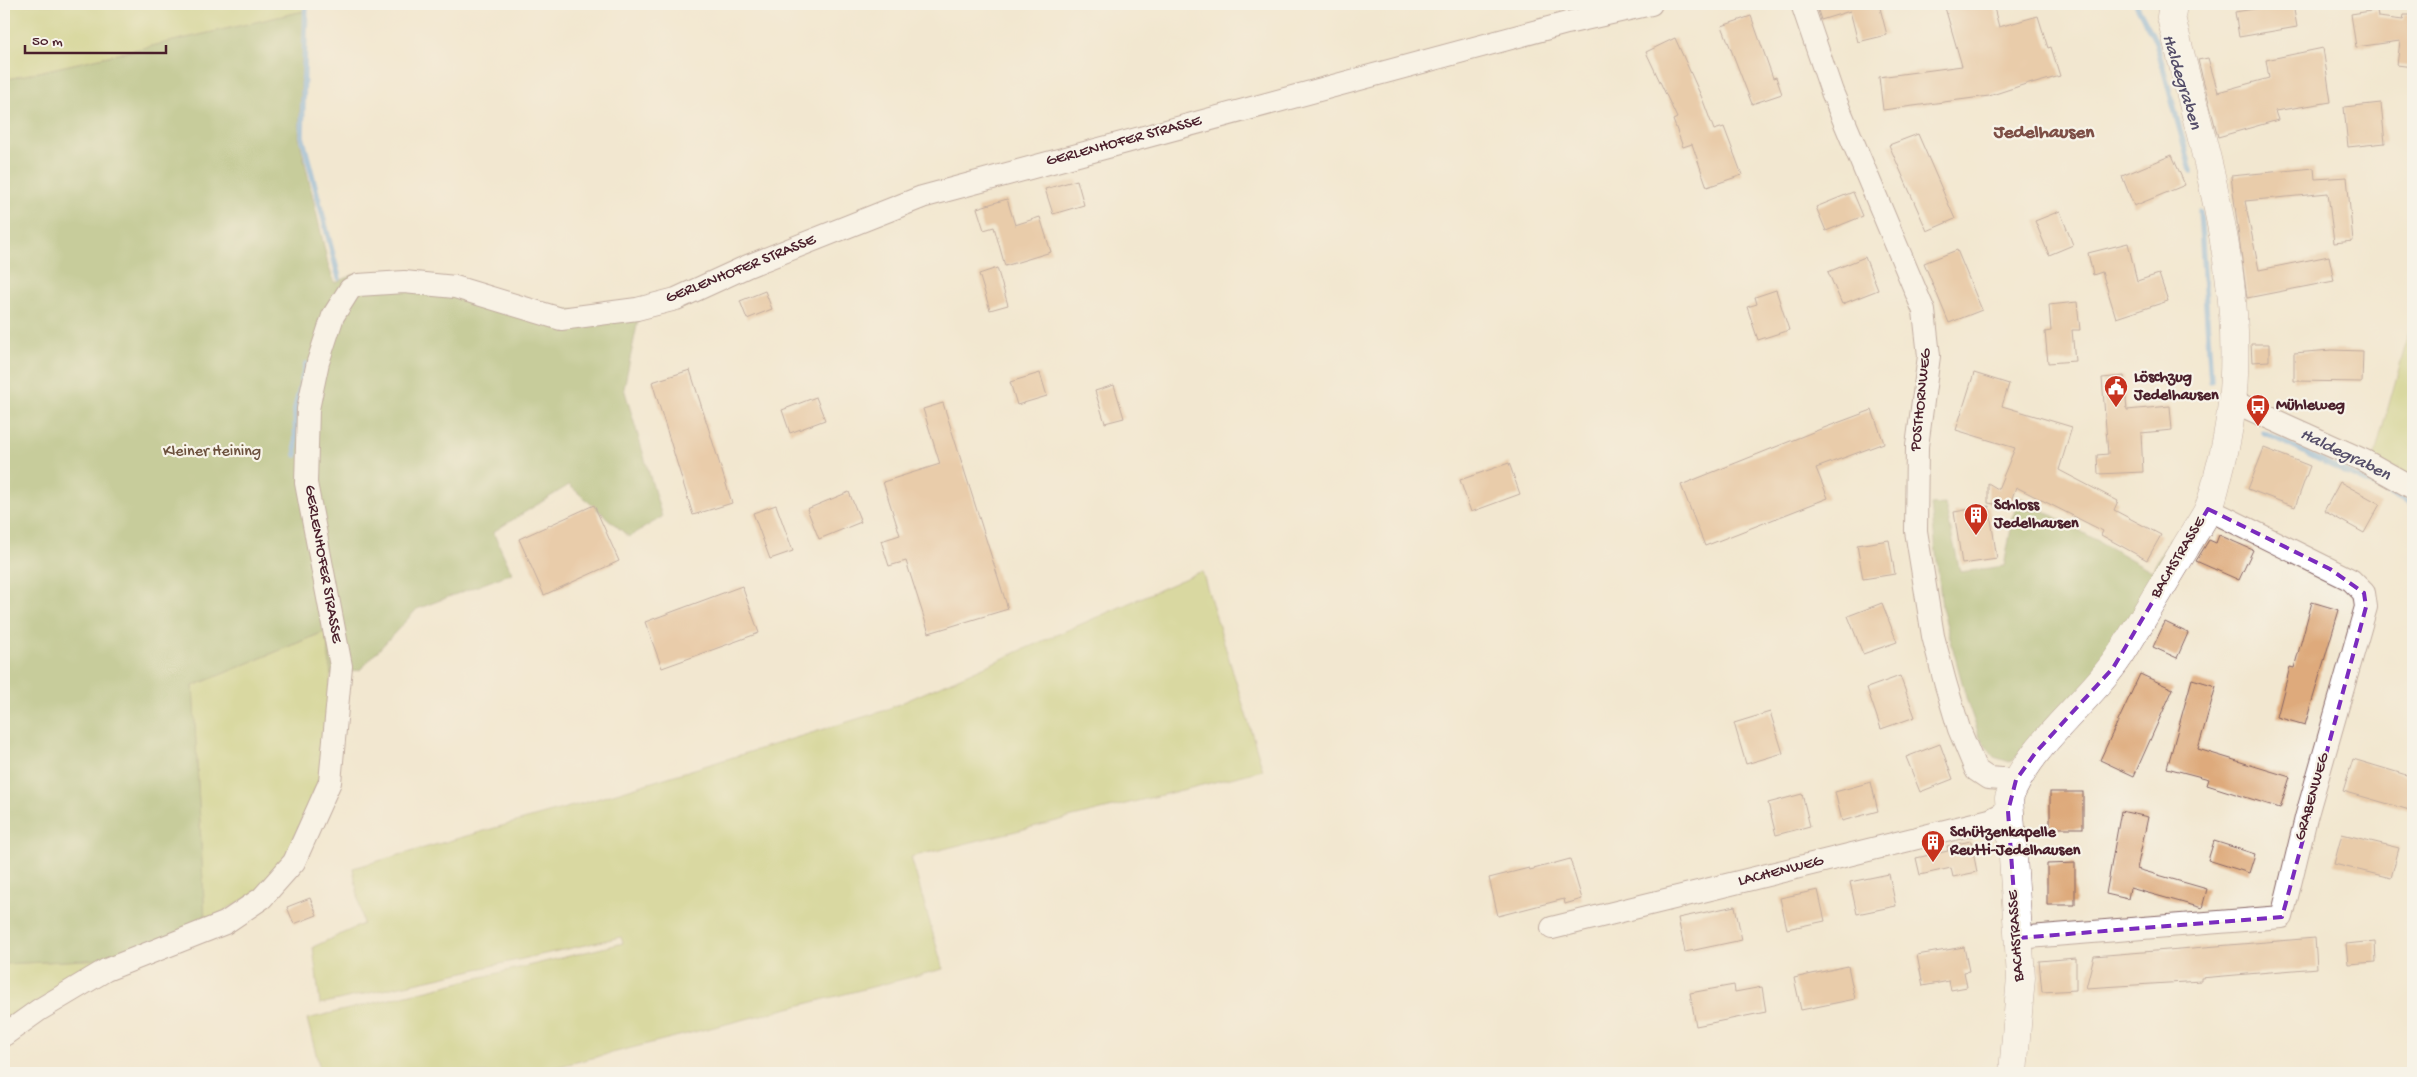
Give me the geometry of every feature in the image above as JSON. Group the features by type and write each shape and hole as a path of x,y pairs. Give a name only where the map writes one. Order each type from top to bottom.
{"street":[{"name":"GERLENHOFER STRASSE","path":"4,1035 39,1010 106,970 225,923 262,898 294,862 330,782 341,666 306,483 308,410 318,362 333,316 350,289 358,285 404,282 455,287 561,319 637,309 676,299 748,266 922,198 1567,23 1651,4"},
{"name":"POSTHORNWEG","path":"1802,4 1832,92 1924,311 1929,356 1917,443 1915,472 1916,531 1933,636 1945,682 1959,730 1976,770 1988,778 2016,780"},
{"name":"BACHSTRASSE","path":"2014,1073 2021,986 2008,798 2016,780 2036,752 2112,668 2208,509 2225,448 2234,402 2234,346 2225,252 2210,169 2171,17 2173,4"},
{"path":"2234,402 2365,461 2413,488"},
{"name":"GRABENWEG","path":"2018,938 2282,917 2306,818 2366,607 2364,593 2351,580 2208,509"},
{"name":"LACHENWEG","path":"1552,928 1990,820 2008,811"}],"highlighted area":[{"path":"2208,509 2330,569 2364,593 2366,607 2282,917 2017,938 2008,811 2016,780 2036,752 2113,668"}],"green space":[{"path":"4,4 305,4 304,11 4,80"},
{"name":"Kleiner Heining","path":"304,11 299,137 329,268 335,283 353,275 406,273 561,309 639,316 624,388 662,517 629,537 569,485 493,532 512,573 417,609 360,670 331,675 326,631 193,686 205,922 104,959 4,964 4,80"},
{"path":"2413,318 2413,478 2374,458"},
{"path":"2021,498 2152,571 2170,538 2180,542 2106,660 2028,748 2010,762 1994,757 1980,738 1967,701 1942,608 1931,505 1945,504 1960,572 2004,566 2014,513"},
{"path":"1202,571 1263,770 911,857 943,969 533,1073 321,1073 307,1019 623,943 621,937 320,1004 313,947 363,924 353,868 587,802 883,711"},
{"path":"327,631 331,675 320,777 286,856 258,891 205,922 193,686"},
{"path":"104,959 4,1023 4,964"}],"building":[{"path":"1816,4 1879,4 1887,35 1858,42 1850,11 1821,20"},
{"path":"1944,4 1993,4 1999,27 2038,16 2048,48 2051,47 2060,76 2032,84 2032,82 1989,96 1883,110 1879,77 1962,66"},
{"path":"2293,4 2297,27 2239,37 2235,12"},
{"path":"2377,10 2378,17 2403,20 2404,15 2413,15 2413,67 2397,65 2400,41 2356,47 2351,14"},
{"path":"1751,16 1773,78 1776,77 1782,94 1752,104 1722,26"},
{"path":"1675,38 1714,130 1724,127 1742,175 1707,187 1692,144 1683,147 1673,120 1677,118 1646,52"},
{"path":"2323,48 2331,102 2275,111 2278,120 2218,137 2198,60 2208,58 2218,92 2269,78 2266,60"},
{"path":"2381,103 2385,143 2348,147 2344,107"},
{"path":"1918,134 1955,219 1927,231 1889,145"},
{"path":"2172,155 2185,185 2134,206 2122,176"},
{"path":"2314,168 2315,179 2347,177 2353,241 2334,243 2328,193 2245,201 2259,270 2329,256 2334,281 2247,298 2231,176"},
{"path":"1077,180 1084,205 1053,214 1045,189"},
{"path":"1853,192 1863,216 1826,231 1816,207"},
{"path":"1007,199 1015,225 1040,217 1051,252 1005,266 994,227 984,230 977,208"},
{"path":"2060,211 2073,245 2049,255 2035,221"},
{"path":"2128,243 2137,281 2159,274 2168,301 2116,318 2102,272 2093,275 2088,253"},
{"path":"1957,250 1982,310 1949,323 1924,263"},
{"path":"1865,257 1878,290 1842,304 1828,272"},
{"path":"997,268 1008,305 990,310 979,274"},
{"path":"1776,290 1789,330 1758,340 1747,307 1757,304 1755,297"},
{"path":"765,291 772,309 747,319 740,301"},
{"path":"2077,302 2080,330 2072,330 2075,361 2048,363 2045,332 2051,331 2049,305"},
{"path":"2251,344 2269,344 2269,361 2252,362"},
{"path":"2332,350 2363,351 2362,382 2294,381 2294,353"},
{"path":"690,370 732,503 693,515 652,382"},
{"path":"1040,373 1047,396 1017,405 1010,382"},
{"path":"1974,373 2009,384 2002,406 2072,427 2059,470 2118,501 2114,510 2161,535 2147,560 2101,535 2103,531 2016,487 2012,498 2032,510 1988,503 1988,483 1998,489 2015,448 1956,430"},
{"name":"Löschzug Jedelhausen","path":"2124,376 2127,410 2170,406 2172,430 2141,433 2143,472 2098,474 2097,455 2108,454 2102,378"},
{"path":"1114,385 1124,418 1105,423 1095,391"},
{"path":"816,397 825,420 790,433 782,410"},
{"path":"943,403 1008,609 929,633 906,561 889,566 881,541 900,535 883,482 940,464 923,409"},
{"path":"1872,410 1884,443 1816,468 1828,498 1705,546 1681,485"},
{"path":"2264,448 2310,466 2295,507 2248,489"},
{"path":"1509,463 1520,494 1471,512 1460,480"},
{"path":"2340,482 2380,504 2364,533 2324,511"},
{"path":"849,492 861,522 819,539 807,509"},
{"path":"594,505 619,561 544,595 519,539"},
{"path":"776,505 793,551 770,559 753,513"},
{"name":"Schloss Jedelhausen","path":"1989,506 1997,559 1962,564 1954,512"},
{"path":"2219,535 2253,550 2239,580 2196,561 2209,540 2216,543"},
{"path":"1889,540 1895,574 1863,579 1857,545"},
{"path":"742,586 759,633 662,668 645,622"},
{"path":"2312,602 2339,610 2305,725 2277,717 2290,667 2294,668"},
{"path":"1882,603 1897,642 1863,654 1848,616"},
{"path":"2165,622 2188,633 2177,658 2153,647"},
{"path":"2140,674 2173,689 2134,776 2100,760"},
{"path":"1900,676 1915,717 1881,729 1867,688"},
{"path":"2192,679 2216,686 2198,749 2290,777 2280,808 2207,785 2209,779 2167,768"},
{"path":"1770,712 1783,753 1746,764 1734,723"},
{"path":"1940,744 1953,779 1920,792 1906,757"},
{"path":"2353,759 2413,777 2413,811 2343,791"},
{"path":"1871,782 1878,811 1842,821 1835,792"},
{"path":"2050,792 2083,792 2083,828 2050,828"},
{"path":"1802,794 1810,826 1776,835 1768,803"},
{"path":"2121,811 2148,817 2137,869 2207,889 2202,908 2130,888 2128,899 2106,894"},
{"path":"2342,834 2399,848 2391,878 2334,864"},
{"path":"1971,841 1977,872 1953,877 1951,868 1920,875 1916,858 1948,851 1947,846"},
{"path":"2214,841 2255,854 2249,873 2208,860"},
{"path":"1570,859 1582,899 1565,904 1564,899 1498,916 1489,878 1529,868 1530,870"},
{"path":"2075,863 2075,905 2047,905 2047,864"},
{"path":"1889,874 1896,906 1857,914 1850,882"},
{"path":"1818,890 1825,921 1787,929 1780,898"},
{"path":"310,898 317,915 294,924 287,907"},
{"path":"1735,906 1742,940 1685,952 1678,918"},
{"path":"2315,938 2317,968 2201,978 2201,981 2086,988 2094,956"},
{"path":"2375,941 2376,962 2348,964 2346,944"},
{"path":"1964,947 1969,971 1964,972 1967,987 1951,990 1949,981 1923,986 1917,955"},
{"path":"2076,958 2076,990 2042,992 2039,961"},
{"path":"1848,966 1855,999 1801,1010 1794,978"},
{"path":"1734,985 1735,992 1762,987 1766,1012 1696,1026 1690,993"}],"waterway":[{"path":"306,4 302,136 339,278"},
{"name":"Haldegraben","path":"2136,4 2156,42 2191,171"},
{"name":"Haldegraben","path":"2200,211 2211,381"},
{"path":"296,455 295,409 306,364"},
{"name":"Haldegraben","path":"2263,432 2413,505"}],"place":[{"name":"Löschzug Jedelhausen","path":"2116,408"},
{"name":"Mühleweg","path":"2258,427"},
{"name":"Schloss Jedelhausen","path":"1976,536"},
{"name":"Schützenkapelle Reutti-Jedelhausen","path":"1933,863"}],"district":[{"name":"Jedelhausen","path":"2044,133"}]}
